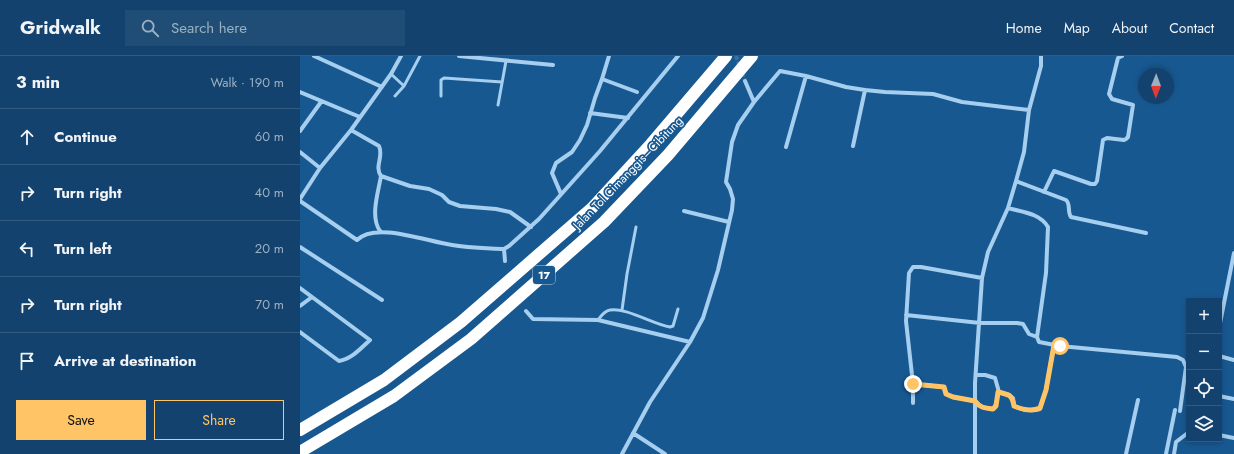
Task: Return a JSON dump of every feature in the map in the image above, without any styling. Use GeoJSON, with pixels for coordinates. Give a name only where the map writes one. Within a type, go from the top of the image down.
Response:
{"type":"FeatureCollection","features":[{"type":"Feature","properties":{"kind":"highway","name":"Jalan Tol Cimanggis–Cibitung"},"geometry":{"type":"LineString","coordinates":[[300,430],[384,380],[461,322],[592,208],[651,144],[726,56]]}},
{"type":"Feature","properties":{"kind":"highway","name":"Jalan Tol Cimanggis–Cibitung"},"geometry":{"type":"LineString","coordinates":[[300,452],[394,396],[472,339],[604,222],[668,156],[752,56]]}},
{"type":"Feature","properties":{"kind":"street"},"geometry":{"type":"LineString","coordinates":[[314,56],[382,87]]}},
{"type":"Feature","properties":{"kind":"street"},"geometry":{"type":"LineString","coordinates":[[401,56],[382,87],[351,130],[320,168],[300,200],[357,240],[367,233],[391,232],[452,246],[504,248],[509,246],[531,227],[561,194],[628,118],[678,56]]}},
{"type":"Feature","properties":{"kind":"street"},"geometry":{"type":"LineString","coordinates":[[459,56],[553,65]]}},
{"type":"Feature","properties":{"kind":"street"},"geometry":{"type":"LineString","coordinates":[[561,194],[552,173],[556,163],[572,152],[580,140],[587,125],[609,56]]}},
{"type":"Feature","properties":{"kind":"street"},"geometry":{"type":"LineString","coordinates":[[975,454],[976,375],[982,278],[988,252],[1008,208],[1024,152],[1029,110],[1041,66],[1041,56]]}},
{"type":"Feature","properties":{"kind":"street"},"geometry":{"type":"LineString","coordinates":[[1044,192],[1054,171],[1090,184],[1095,184],[1103,140],[1107,138],[1124,140],[1128,137],[1133,105],[1112,99],[1109,94],[1120,57],[1112,56]]}},
{"type":"Feature","properties":{"kind":"street"},"geometry":{"type":"LineString","coordinates":[[622,454],[650,402],[690,342],[703,318],[720,263],[733,199],[726,182],[732,142],[738,125],[754,102],[780,71],[806,76],[846,87],[865,90],[933,94],[962,102],[1029,110]]}},
{"type":"Feature","properties":{"kind":"street"},"geometry":{"type":"LineString","coordinates":[[786,147],[806,76]]}},
{"type":"Feature","properties":{"kind":"street"},"geometry":{"type":"LineString","coordinates":[[602,79],[637,92]]}},
{"type":"Feature","properties":{"kind":"street"},"geometry":{"type":"LineString","coordinates":[[746,81],[754,102]]}},
{"type":"Feature","properties":{"kind":"street"},"geometry":{"type":"LineString","coordinates":[[853,146],[865,90]]}},
{"type":"Feature","properties":{"kind":"street"},"geometry":{"type":"LineString","coordinates":[[300,92],[360,118]]}},
{"type":"Feature","properties":{"kind":"street"},"geometry":{"type":"LineString","coordinates":[[300,131],[321,102]]}},
{"type":"Feature","properties":{"kind":"street"},"geometry":{"type":"LineString","coordinates":[[590,113],[628,118]]}},
{"type":"Feature","properties":{"kind":"street"},"geometry":{"type":"LineString","coordinates":[[351,130],[379,146],[381,155],[378,169],[381,176],[375,217],[376,225],[380,232]]}},
{"type":"Feature","properties":{"kind":"street"},"geometry":{"type":"LineString","coordinates":[[300,152],[320,168]]}},
{"type":"Feature","properties":{"kind":"street"},"geometry":{"type":"LineString","coordinates":[[381,176],[410,186],[429,189],[442,195],[449,202],[460,206],[496,209],[510,212],[531,227]]}},
{"type":"Feature","properties":{"kind":"street"},"geometry":{"type":"LineString","coordinates":[[1016,180],[1068,201],[1071,217],[1146,233]]}},
{"type":"Feature","properties":{"kind":"street"},"geometry":{"type":"LineString","coordinates":[[1008,208],[1040,217],[1044,220],[1048,227],[1046,273],[1037,337],[1039,342],[1042,344],[1108,352],[1159,354],[1177,357],[1183,360],[1186,367],[1180,411]]}},
{"type":"Feature","properties":{"kind":"street"},"geometry":{"type":"LineString","coordinates":[[684,210],[729,222]]}},
{"type":"Feature","properties":{"kind":"street"},"geometry":{"type":"LineString","coordinates":[[300,248],[382,300]]}},
{"type":"Feature","properties":{"kind":"street"},"geometry":{"type":"LineString","coordinates":[[504,248],[505,261]]}},
{"type":"Feature","properties":{"kind":"street"},"geometry":{"type":"LineString","coordinates":[[1222,313],[1234,253]]}},
{"type":"Feature","properties":{"kind":"street"},"geometry":{"type":"LineString","coordinates":[[913,403],[913,384],[906,315],[908,272],[913,267],[922,266],[982,278]]}},
{"type":"Feature","properties":{"kind":"street"},"geometry":{"type":"LineString","coordinates":[[300,288],[370,340],[352,356],[339,361],[300,332]]}},
{"type":"Feature","properties":{"kind":"street"},"geometry":{"type":"LineString","coordinates":[[300,306],[312,297]]}},
{"type":"Feature","properties":{"kind":"street"},"geometry":{"type":"LineString","coordinates":[[526,311],[533,319],[598,320],[690,342]]}},
{"type":"Feature","properties":{"kind":"street"},"geometry":{"type":"LineString","coordinates":[[906,315],[980,323],[1023,324],[1029,334],[1037,337]]}},
{"type":"Feature","properties":{"kind":"street"},"geometry":{"type":"LineString","coordinates":[[998,392],[1009,395],[1013,398],[1014,406],[1023,410],[1034,411],[1040,408],[1046,390],[1054,345]]}},
{"type":"Feature","properties":{"kind":"street"},"geometry":{"type":"LineString","coordinates":[[1222,357],[1234,360]]}},
{"type":"Feature","properties":{"kind":"street"},"geometry":{"type":"LineString","coordinates":[[913,384],[944,387],[946,394],[953,397],[975,401],[978,406],[993,409],[996,406],[998,392],[995,378],[976,375]]}},
{"type":"Feature","properties":{"kind":"street"},"geometry":{"type":"LineString","coordinates":[[1222,397],[1234,399]]}},
{"type":"Feature","properties":{"kind":"street"},"geometry":{"type":"LineString","coordinates":[[1126,454],[1138,400]]}},
{"type":"Feature","properties":{"kind":"street"},"geometry":{"type":"LineString","coordinates":[[1166,454],[1175,410]]}},
{"type":"Feature","properties":{"kind":"street"},"geometry":{"type":"LineString","coordinates":[[633,433],[665,454]]}},
{"type":"Feature","properties":{"kind":"street"},"geometry":{"type":"LineString","coordinates":[[1174,454],[1176,442],[1186,434]]}},
{"type":"Feature","properties":{"kind":"street"},"geometry":{"type":"LineString","coordinates":[[1222,436],[1234,438]]}},
{"type":"Feature","properties":{"kind":"lane"},"geometry":{"type":"LineString","coordinates":[[395,96],[404,86],[420,56]]}},
{"type":"Feature","properties":{"kind":"lane"},"geometry":{"type":"LineString","coordinates":[[498,105],[506,61]]}},
{"type":"Feature","properties":{"kind":"lane"},"geometry":{"type":"LineString","coordinates":[[391,74],[404,86]]}},
{"type":"Feature","properties":{"kind":"lane"},"geometry":{"type":"LineString","coordinates":[[441,96],[442,80],[444,78],[502,82]]}},
{"type":"Feature","properties":{"kind":"lane"},"geometry":{"type":"LineString","coordinates":[[622,310],[636,227]]}},
{"type":"Feature","properties":{"kind":"lane"},"geometry":{"type":"LineString","coordinates":[[598,320],[604,313],[610,310],[622,310],[632,315],[670,327],[673,326],[678,309]]}},
{"type":"Feature","properties":{"kind":"tunnel"},"geometry":{"type":"LineString","coordinates":[[736,56],[745,81]]}},
{"type":"Feature","properties":{"kind":"route"},"geometry":{"type":"LineString","coordinates":[[913,384],[944,387],[946,394],[953,397],[975,401],[978,406],[993,409],[996,406],[998,392],[1009,395],[1013,398],[1014,406],[1023,410],[1034,411],[1040,408],[1046,390],[1054,345],[1060,346]]}}]}
